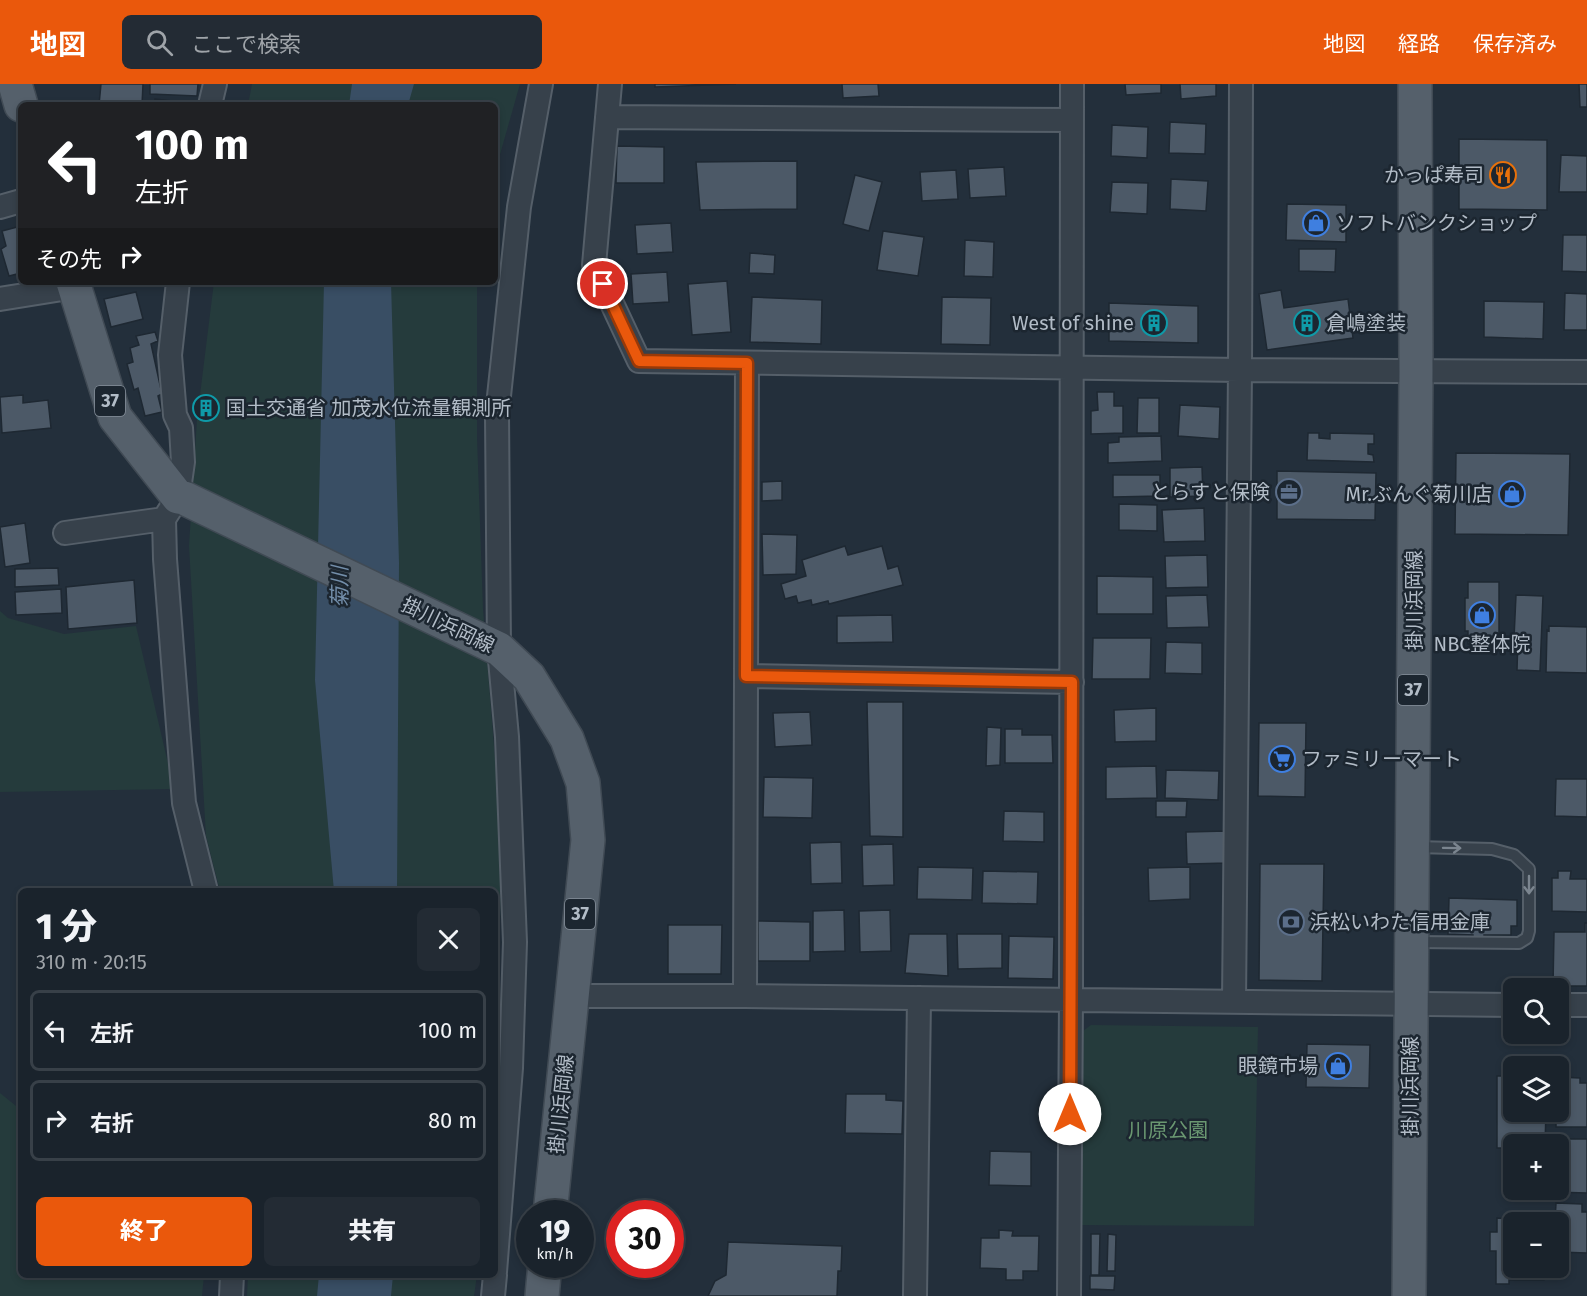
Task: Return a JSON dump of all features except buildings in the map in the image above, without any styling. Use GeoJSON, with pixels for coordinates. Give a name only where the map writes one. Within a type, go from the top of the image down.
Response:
{"type":"FeatureCollection","features":[{"type":"Feature","properties":{"kind":"main road"},"geometry":{"type":"LineString","coordinates":[[15,84],[20,102]]}},
{"type":"Feature","properties":{"kind":"main road","name":"掛川浜岡線"},"geometry":{"type":"LineString","coordinates":[[1409,1296],[1416,371],[1415,84]]}},
{"type":"Feature","properties":{"kind":"main road","name":"掛川浜岡線"},"geometry":{"type":"LineString","coordinates":[[74,285],[115,417],[176,504],[495,647],[529,677],[567,739],[583,783],[588,840],[551,1200]]}},
{"type":"Feature","properties":{"kind":"main road"},"geometry":{"type":"LineString","coordinates":[[542,1296],[544,1278]]}},
{"type":"Feature","properties":{"kind":"street"},"geometry":{"type":"LineString","coordinates":[[211,102],[215,84]]}},
{"type":"Feature","properties":{"kind":"street"},"geometry":{"type":"LineString","coordinates":[[498,1235],[511,1068],[515,942],[507,737],[495,647],[497,415],[519,207],[541,84]]}},
{"type":"Feature","properties":{"kind":"street"},"geometry":{"type":"LineString","coordinates":[[610,84],[594,265],[639,361],[1240,370],[1587,372]]}},
{"type":"Feature","properties":{"kind":"street"},"geometry":{"type":"LineString","coordinates":[[1068,1296],[1071,1000],[1072,84]]}},
{"type":"Feature","properties":{"kind":"street"},"geometry":{"type":"LineString","coordinates":[[1234,1002],[1241,84]]}},
{"type":"Feature","properties":{"kind":"street"},"geometry":{"type":"LineString","coordinates":[[607,117],[1072,120]]}},
{"type":"Feature","properties":{"kind":"street"},"geometry":{"type":"LineString","coordinates":[[0,207],[18,202]]}},
{"type":"Feature","properties":{"kind":"street"},"geometry":{"type":"LineString","coordinates":[[0,299],[69,285]]}},
{"type":"Feature","properties":{"kind":"street"},"geometry":{"type":"LineString","coordinates":[[178,285],[170,355],[175,415],[182,428],[183,462],[165,559],[184,803],[205,888]]}},
{"type":"Feature","properties":{"kind":"street"},"geometry":{"type":"LineString","coordinates":[[745,996],[747,363]]}},
{"type":"Feature","properties":{"kind":"street"},"geometry":{"type":"LineString","coordinates":[[65,533],[176,504]]}},
{"type":"Feature","properties":{"kind":"street"},"geometry":{"type":"LineString","coordinates":[[746,676],[1072,682]]}},
{"type":"Feature","properties":{"kind":"street"},"geometry":{"type":"LineString","coordinates":[[571,996],[1503,1005]]}},
{"type":"Feature","properties":{"kind":"street"},"geometry":{"type":"LineString","coordinates":[[915,1296],[919,998]]}},
{"type":"Feature","properties":{"kind":"street"},"geometry":{"type":"LineString","coordinates":[[1569,1005],[1587,1005]]}},
{"type":"Feature","properties":{"kind":"street"},"geometry":{"type":"LineString","coordinates":[[231,1296],[232,1278]]}},
{"type":"Feature","properties":{"kind":"street"},"geometry":{"type":"LineString","coordinates":[[493,1296],[495,1278]]}},
{"type":"Feature","properties":{"kind":"lane"},"geometry":{"type":"LineString","coordinates":[[1411,942],[1519,943],[1527,938],[1529,931],[1529,869],[1514,855],[1492,849],[1412,847]]}},
{"type":"Feature","properties":{"kind":"green space"},"geometry":{"type":"Polygon","coordinates":[[[252,84],[520,84],[498,161],[498,102],[249,102],[252,84]]]}},
{"type":"Feature","properties":{"kind":"green space"},"geometry":{"type":"Polygon","coordinates":[[[214,285],[477,285],[477,437],[483,609],[502,846],[498,997],[498,888],[219,888],[206,836],[189,546],[197,419],[214,285]]]}},
{"type":"Feature","properties":{"kind":"green space"},"geometry":{"type":"Polygon","coordinates":[[[0,611],[8,618],[64,634],[136,626],[174,789],[0,792],[0,611]]]}},
{"type":"Feature","properties":{"kind":"green space","name":"川原公園"},"geometry":{"type":"Polygon","coordinates":[[[1091,1025],[1258,1027],[1254,1226],[1081,1225],[1079,1034],[1091,1025]]]}},
{"type":"Feature","properties":{"kind":"green space"},"geometry":{"type":"Polygon","coordinates":[[[0,1093],[18,1108],[18,1278],[204,1278],[202,1296],[0,1296],[0,1093]]]}},
{"type":"Feature","properties":{"kind":"green space"},"geometry":{"type":"Polygon","coordinates":[[[248,1278],[477,1278],[474,1296],[247,1296],[248,1278]]]}},
{"type":"Feature","properties":{"kind":"water"},"geometry":{"type":"Polygon","coordinates":[[[352,84],[414,84],[409,102],[349,102],[352,84]]]}},
{"type":"Feature","properties":{"kind":"water","name":"菊川"},"geometry":{"type":"Polygon","coordinates":[[[324,285],[391,285],[399,563],[397,888],[334,888],[315,680],[324,285]]]}},
{"type":"Feature","properties":{"kind":"water"},"geometry":{"type":"Polygon","coordinates":[[[319,1278],[393,1278],[391,1296],[317,1296],[319,1278]]]}},
{"type":"Feature","properties":{"kind":"place","name":"かっぱ寿司"},"geometry":{"type":"Point","coordinates":[1503,175]}},
{"type":"Feature","properties":{"kind":"place","name":"ソフトバンクショップ"},"geometry":{"type":"Point","coordinates":[1316,223]}},
{"type":"Feature","properties":{"kind":"place","name":"West of shine"},"geometry":{"type":"Point","coordinates":[1154,323]}},
{"type":"Feature","properties":{"kind":"place","name":"倉嶋塗装"},"geometry":{"type":"Point","coordinates":[1307,323]}},
{"type":"Feature","properties":{"kind":"place","name":"国土交通省 加茂水位流量観測所"},"geometry":{"type":"Point","coordinates":[206,408]}},
{"type":"Feature","properties":{"kind":"place","name":"とらすと保険"},"geometry":{"type":"Point","coordinates":[1289,492]}},
{"type":"Feature","properties":{"kind":"place","name":"Mr.ぶんぐ菊川店"},"geometry":{"type":"Point","coordinates":[1512,494]}},
{"type":"Feature","properties":{"kind":"place","name":"NBC整体院"},"geometry":{"type":"Point","coordinates":[1482,615]}},
{"type":"Feature","properties":{"kind":"place","name":"ファミリーマート"},"geometry":{"type":"Point","coordinates":[1282,759]}},
{"type":"Feature","properties":{"kind":"place","name":"浜松いわた信用金庫"},"geometry":{"type":"Point","coordinates":[1291,922]}},
{"type":"Feature","properties":{"kind":"place","name":"眼鏡市場"},"geometry":{"type":"Point","coordinates":[1338,1066]}},
{"type":"Feature","properties":{"kind":"route"},"geometry":{"type":"LineString","coordinates":[[603,284],[639,361],[747,363],[746,676],[1072,682],[1070,1114]]}}]}
